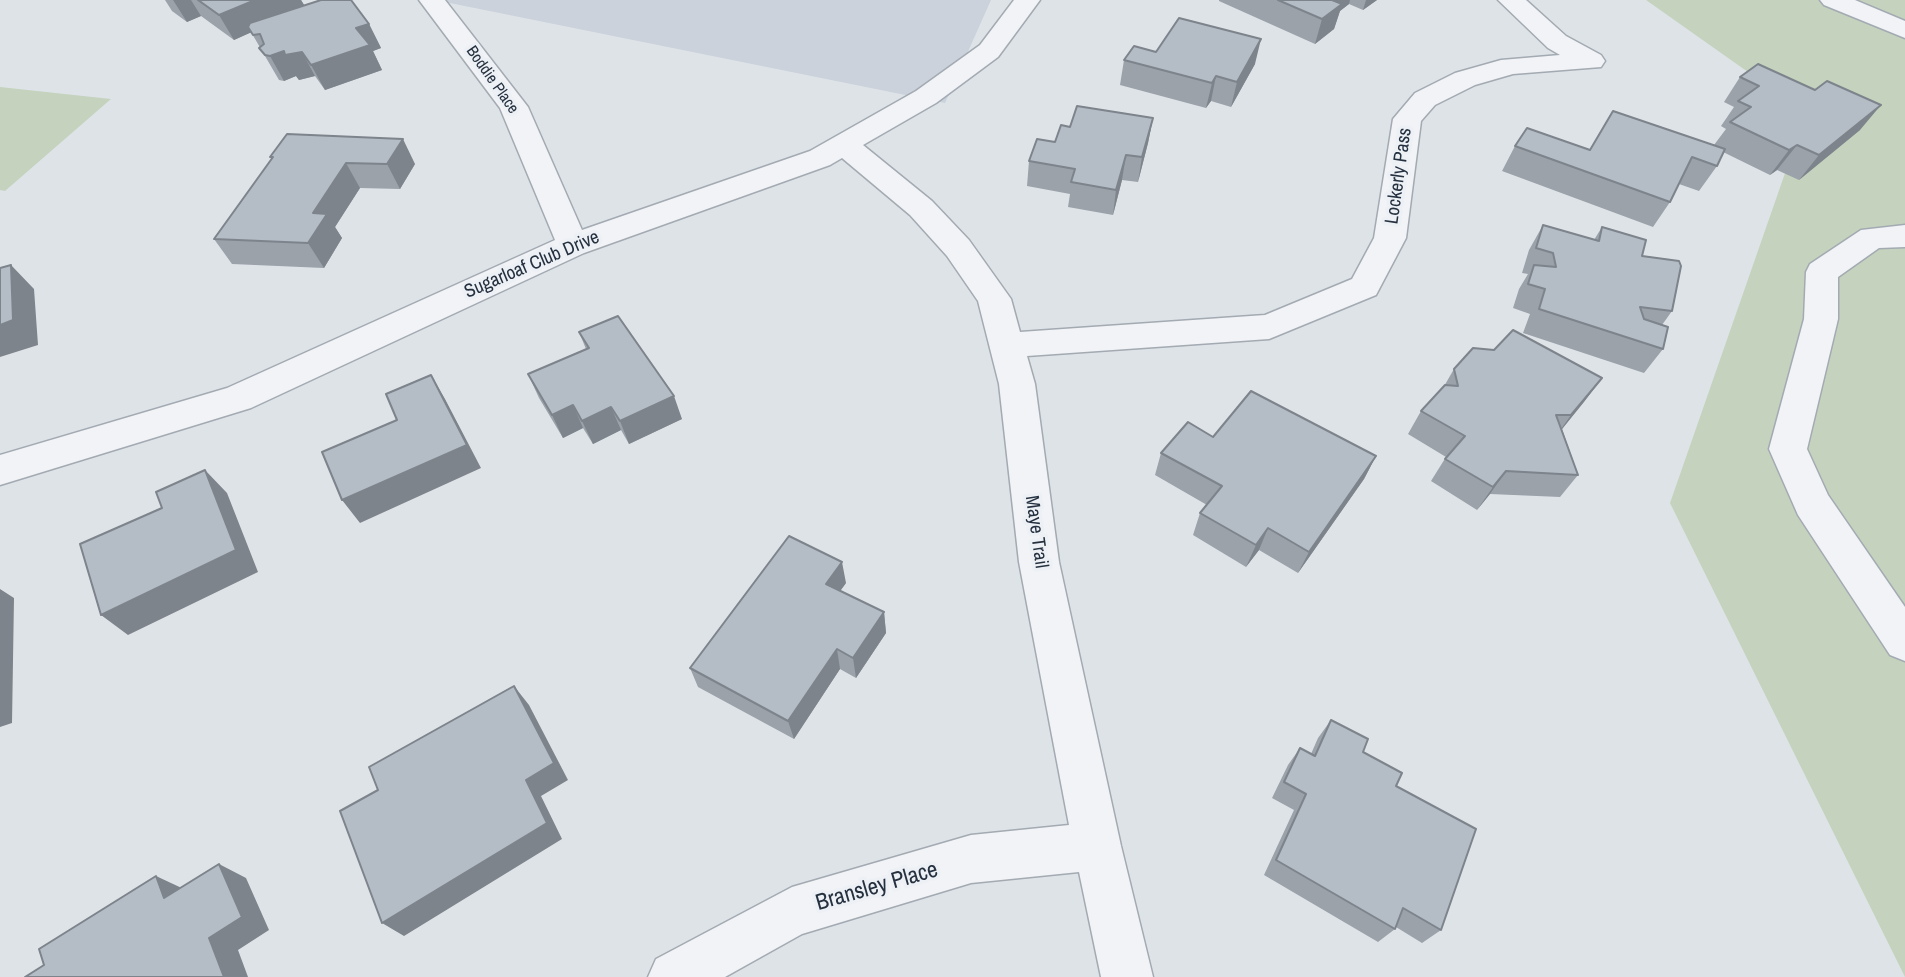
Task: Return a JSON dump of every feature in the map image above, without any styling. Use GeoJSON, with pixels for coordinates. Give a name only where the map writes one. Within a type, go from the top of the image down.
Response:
{"type":"FeatureCollection","features":[{"type":"Feature","properties":{"kind":"street","name":"Boddie Place"},"geometry":{"type":"LineString","coordinates":[[432,0],[514,107],[573,245]]}},
{"type":"Feature","properties":{"kind":"street","name":"Sugarloaf Club Drive"},"geometry":{"type":"LineString","coordinates":[[0,470],[238,398],[573,245],[820,158],[926,97],[989,51],[1027,0]]}},
{"type":"Feature","properties":{"kind":"street","name":"Lockerly Pass"},"geometry":{"type":"LineString","coordinates":[[1007,345],[1269,327],[1364,287],[1390,238],[1407,120],[1425,99],[1465,79],[1511,66],[1591,61],[1557,42],[1511,0]]}},
{"type":"Feature","properties":{"kind":"street"},"geometry":{"type":"LineString","coordinates":[[1833,0],[1905,30]]}},
{"type":"Feature","properties":{"kind":"street","name":"Maye Trail"},"geometry":{"type":"LineString","coordinates":[[843,145],[921,208],[958,248],[994,299],[1017,384],[1039,562],[1097,846],[1127,977]]}},
{"type":"Feature","properties":{"kind":"street"},"geometry":{"type":"LineString","coordinates":[[1905,236],[1872,238],[1822,272],[1821,319],[1788,449],[1812,505],[1905,642]]}},
{"type":"Feature","properties":{"kind":"street","name":"Bransley Place"},"geometry":{"type":"LineString","coordinates":[[674,977],[792,912],[971,859],[1097,846]]}},
{"type":"Feature","properties":{"kind":"shaded area"},"geometry":{"type":"Polygon","coordinates":[[[435,0],[991,0],[945,103],[435,0]]]}},
{"type":"Feature","properties":{"kind":"green space"},"geometry":{"type":"Polygon","coordinates":[[[1646,0],[1905,0],[1905,977],[1670,503],[1806,113],[1646,0]]]}},
{"type":"Feature","properties":{"kind":"green space"},"geometry":{"type":"Polygon","coordinates":[[[0,87],[111,99],[5,191],[0,190],[0,87]]]}},
{"type":"Feature","properties":{"kind":"building"},"geometry":{"type":"Polygon","coordinates":[[[198,0],[255,0],[219,15],[198,0]]]}},
{"type":"Feature","properties":{"kind":"building"},"geometry":{"type":"Polygon","coordinates":[[[321,0],[351,0],[369,24],[356,28],[370,45],[311,65],[302,52],[285,55],[284,51],[265,55],[259,48],[264,44],[260,34],[253,35],[248,27],[250,23],[321,0]]]}},
{"type":"Feature","properties":{"kind":"building"},"geometry":{"type":"Polygon","coordinates":[[[1278,0],[1332,0],[1342,4],[1322,19],[1278,0]]]}},
{"type":"Feature","properties":{"kind":"building"},"geometry":{"type":"Polygon","coordinates":[[[1179,18],[1261,39],[1237,82],[1216,76],[1212,83],[1124,60],[1134,46],[1156,52],[1179,18]]]}},
{"type":"Feature","properties":{"kind":"building"},"geometry":{"type":"Polygon","coordinates":[[[1758,64],[1815,90],[1827,81],[1881,105],[1819,155],[1797,145],[1789,150],[1730,122],[1751,107],[1738,101],[1759,86],[1740,77],[1758,64]]]}},
{"type":"Feature","properties":{"kind":"building"},"geometry":{"type":"Polygon","coordinates":[[[1077,106],[1153,118],[1142,157],[1126,155],[1116,190],[1071,182],[1075,169],[1029,161],[1037,139],[1055,142],[1061,125],[1070,127],[1077,106]]]}},
{"type":"Feature","properties":{"kind":"building"},"geometry":{"type":"Polygon","coordinates":[[[1613,111],[1725,149],[1717,166],[1692,157],[1670,202],[1515,146],[1527,128],[1590,150],[1613,111]]]}},
{"type":"Feature","properties":{"kind":"building"},"geometry":{"type":"Polygon","coordinates":[[[287,134],[403,139],[387,164],[346,163],[313,213],[327,214],[308,243],[214,239],[273,157],[270,157],[287,134]]]}},
{"type":"Feature","properties":{"kind":"building"},"geometry":{"type":"Polygon","coordinates":[[[1543,225],[1599,241],[1602,227],[1646,240],[1642,256],[1679,261],[1681,266],[1672,311],[1640,307],[1644,319],[1668,327],[1663,349],[1539,309],[1545,289],[1528,284],[1534,265],[1556,267],[1553,253],[1536,248],[1543,225]]]}},
{"type":"Feature","properties":{"kind":"building"},"geometry":{"type":"Polygon","coordinates":[[[11,265],[13,320],[0,325],[0,268],[11,265]]]}},
{"type":"Feature","properties":{"kind":"building"},"geometry":{"type":"Polygon","coordinates":[[[618,316],[674,396],[620,421],[611,407],[582,421],[573,405],[552,415],[528,374],[589,348],[579,332],[618,316]]]}},
{"type":"Feature","properties":{"kind":"building"},"geometry":{"type":"Polygon","coordinates":[[[1513,330],[1602,378],[1571,415],[1556,415],[1578,475],[1506,471],[1493,487],[1445,459],[1465,436],[1421,411],[1445,385],[1458,386],[1454,369],[1473,348],[1494,350],[1513,330]]]}},
{"type":"Feature","properties":{"kind":"building"},"geometry":{"type":"Polygon","coordinates":[[[431,375],[467,445],[342,500],[322,452],[397,420],[386,394],[431,375]]]}},
{"type":"Feature","properties":{"kind":"building"},"geometry":{"type":"Polygon","coordinates":[[[1251,391],[1376,456],[1309,552],[1268,528],[1256,545],[1200,513],[1222,486],[1161,453],[1188,422],[1213,437],[1251,391]]]}},
{"type":"Feature","properties":{"kind":"building"},"geometry":{"type":"Polygon","coordinates":[[[205,470],[236,550],[101,615],[80,544],[162,508],[156,492],[205,470]]]}},
{"type":"Feature","properties":{"kind":"building"},"geometry":{"type":"Polygon","coordinates":[[[789,536],[842,562],[826,584],[884,612],[853,658],[837,649],[788,721],[690,668],[789,536]]]}},
{"type":"Feature","properties":{"kind":"building"},"geometry":{"type":"Polygon","coordinates":[[[514,686],[554,763],[526,780],[547,823],[382,923],[340,811],[378,790],[369,767],[514,686]]]}},
{"type":"Feature","properties":{"kind":"building"},"geometry":{"type":"Polygon","coordinates":[[[1331,720],[1368,739],[1363,752],[1402,773],[1396,786],[1476,829],[1441,930],[1403,908],[1395,929],[1276,860],[1306,794],[1284,782],[1300,748],[1315,756],[1331,720]]]}},
{"type":"Feature","properties":{"kind":"building"},"geometry":{"type":"Polygon","coordinates":[[[219,864],[242,917],[209,938],[224,977],[25,977],[44,965],[39,949],[156,876],[164,898],[219,864]]]}}]}
